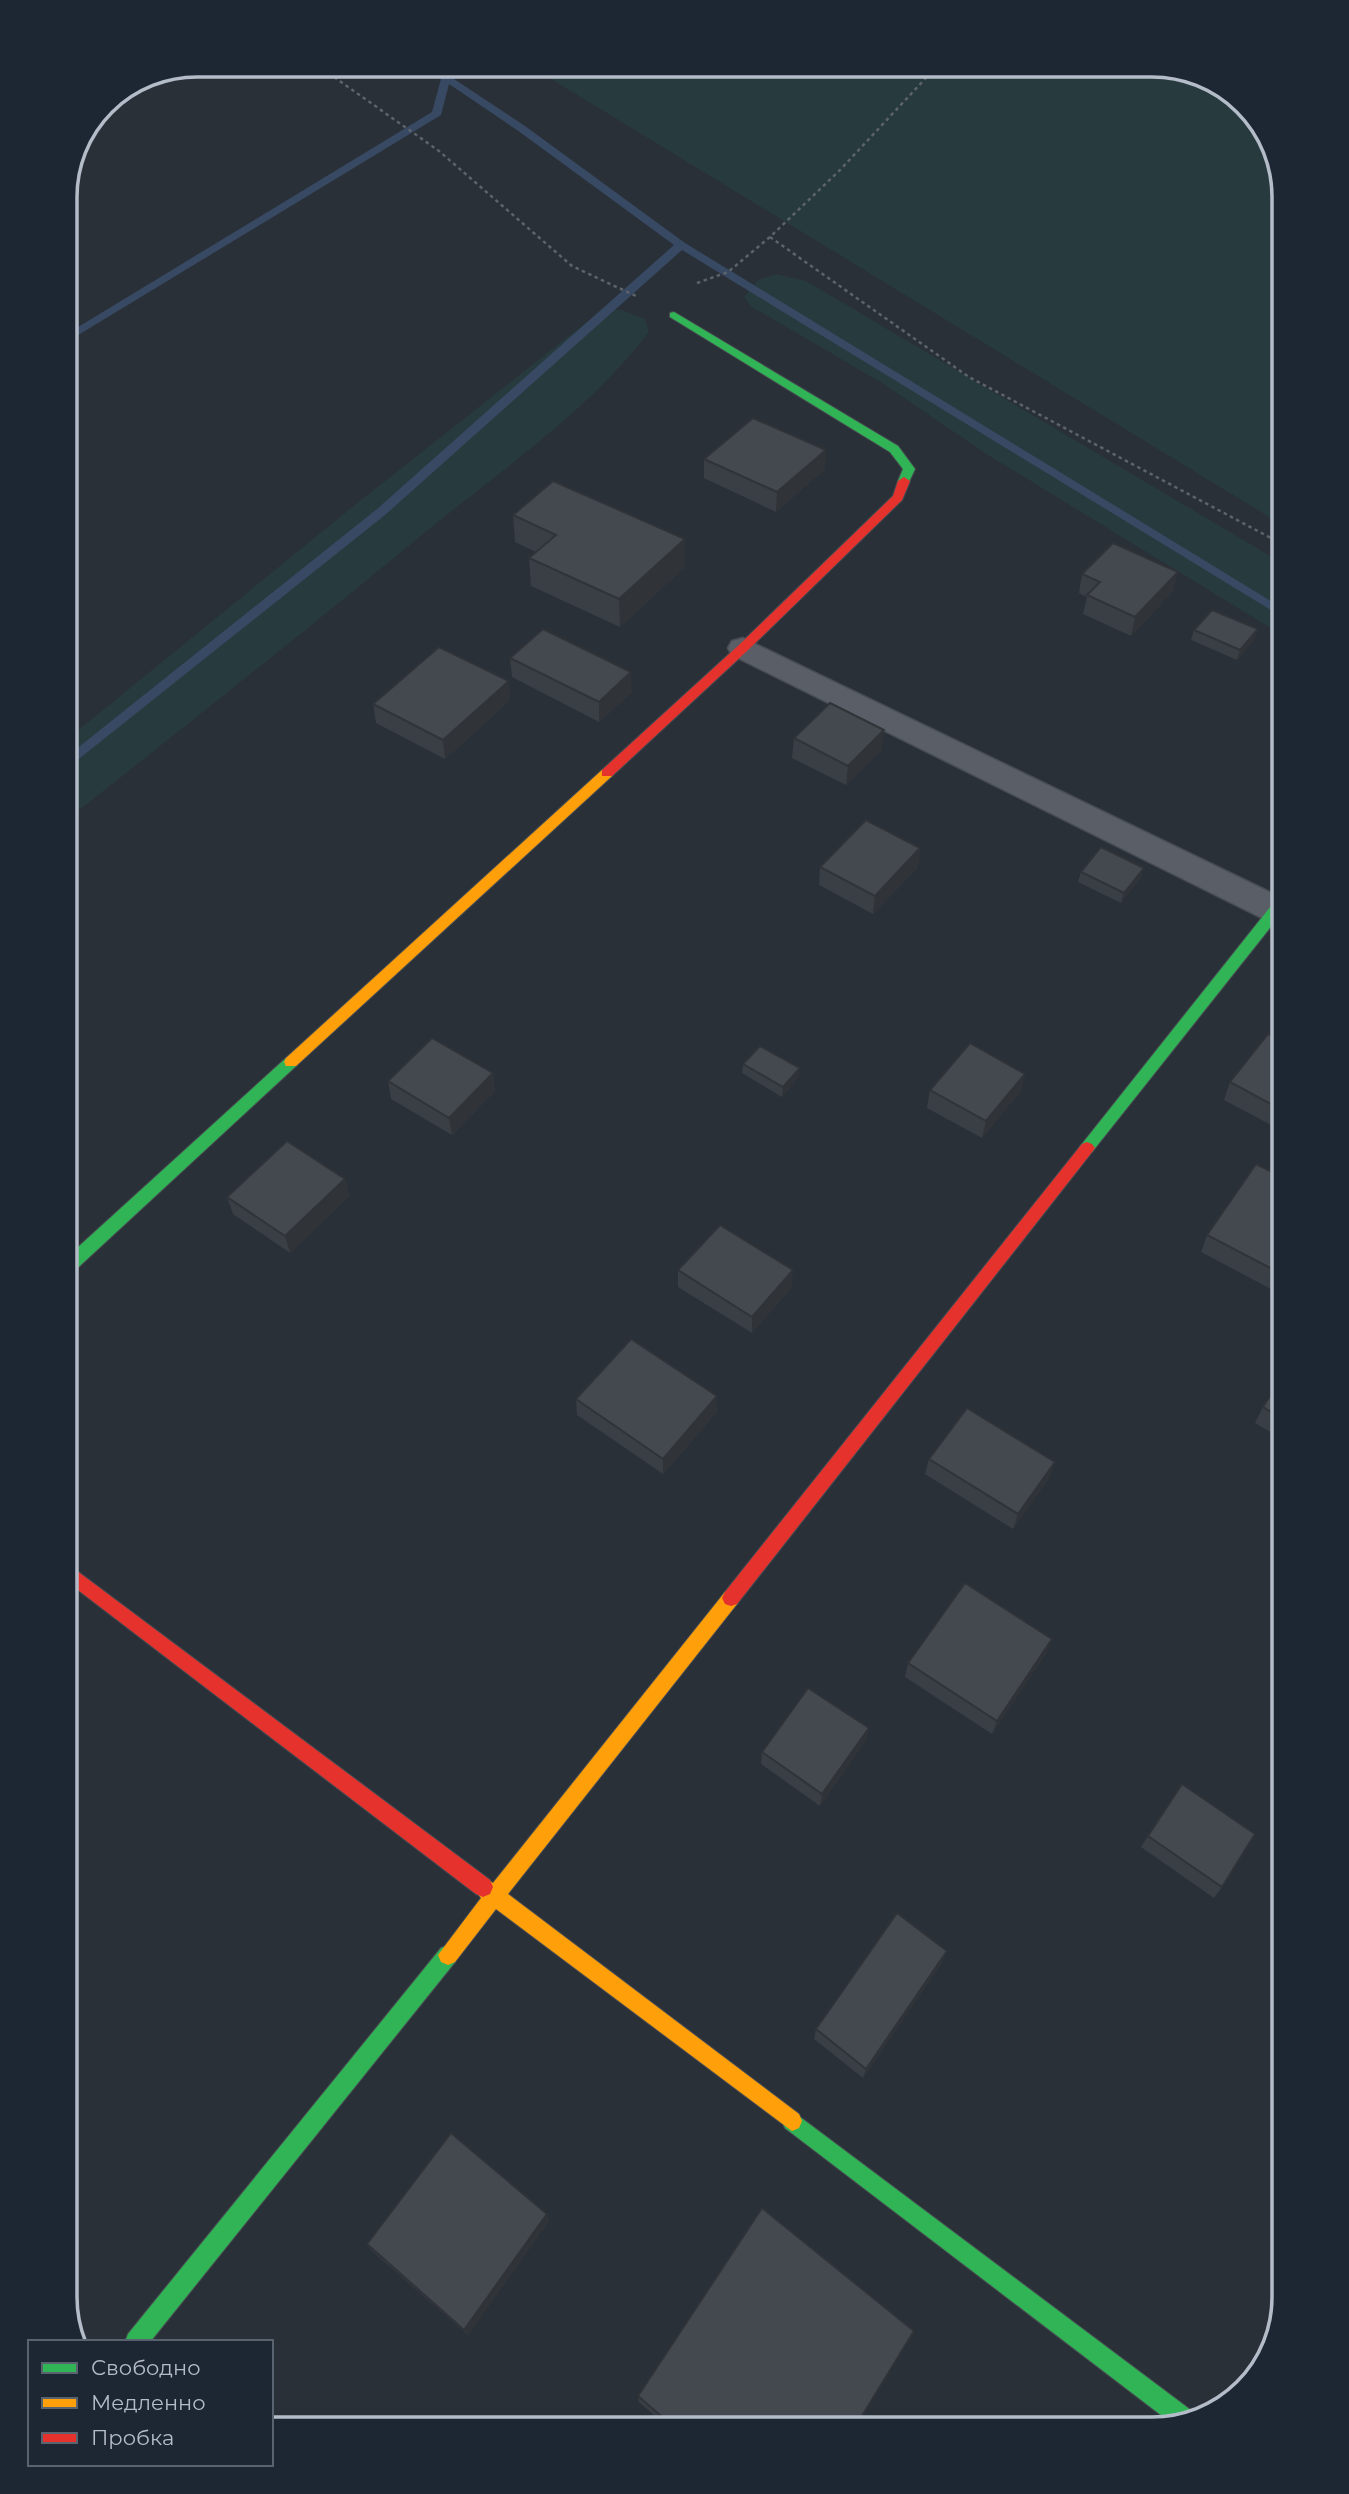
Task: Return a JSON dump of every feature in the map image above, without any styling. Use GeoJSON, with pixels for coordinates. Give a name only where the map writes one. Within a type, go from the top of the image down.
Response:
{"type":"FeatureCollection","features":[{"type":"Feature","properties":{"kind":"street"},"geometry":{"type":"LineString","coordinates":[[77,1258],[743,648],[898,497],[909,469],[894,449],[674,315]]}},
{"type":"Feature","properties":{"kind":"street"},"geometry":{"type":"LineString","coordinates":[[743,648],[1272,908]]}},
{"type":"Feature","properties":{"kind":"street"},"geometry":{"type":"LineString","coordinates":[[137,2340],[496,1895],[1272,922]]}},
{"type":"Feature","properties":{"kind":"street"},"geometry":{"type":"LineString","coordinates":[[77,1579],[1178,2414]]}},
{"type":"Feature","properties":{"kind":"path"},"geometry":{"type":"LineString","coordinates":[[334,77],[439,151],[572,266],[628,292]]}},
{"type":"Feature","properties":{"kind":"path"},"geometry":{"type":"LineString","coordinates":[[727,272],[770,237],[840,170],[927,77]]}},
{"type":"Feature","properties":{"kind":"path"},"geometry":{"type":"LineString","coordinates":[[770,237],[969,377],[1272,539]]}},
{"type":"Feature","properties":{"kind":"green space"},"geometry":{"type":"Polygon","coordinates":[[[548,77],[1160,77],[1191,83],[1219,97],[1247,124],[1256,137],[1270,173],[1272,519],[548,77]]]}},
{"type":"Feature","properties":{"kind":"green space"},"geometry":{"type":"Polygon","coordinates":[[[776,274],[806,281],[1272,557],[1272,629],[988,455],[882,383],[752,307],[744,297],[758,280],[776,274]]]}},
{"type":"Feature","properties":{"kind":"green space"},"geometry":{"type":"Polygon","coordinates":[[[608,310],[622,310],[645,319],[649,332],[601,386],[547,435],[77,812],[77,731],[361,500],[588,321],[608,310]]]}},
{"type":"Feature","properties":{"kind":"building"},"geometry":{"type":"Polygon","coordinates":[[[753,418],[826,450],[777,492],[704,459],[753,418]]]}},
{"type":"Feature","properties":{"kind":"building"},"geometry":{"type":"Polygon","coordinates":[[[553,481],[685,539],[619,599],[529,558],[556,535],[513,515],[553,481]]]}},
{"type":"Feature","properties":{"kind":"building"},"geometry":{"type":"Polygon","coordinates":[[[1113,543],[1178,572],[1135,617],[1087,595],[1100,582],[1082,574],[1113,543]]]}},
{"type":"Feature","properties":{"kind":"building"},"geometry":{"type":"Polygon","coordinates":[[[1212,610],[1258,629],[1240,650],[1194,630],[1212,610]]]}},
{"type":"Feature","properties":{"kind":"building"},"geometry":{"type":"Polygon","coordinates":[[[543,629],[631,672],[599,702],[510,658],[543,629]]]}},
{"type":"Feature","properties":{"kind":"building"},"geometry":{"type":"Polygon","coordinates":[[[439,647],[509,681],[443,740],[373,704],[439,647]]]}},
{"type":"Feature","properties":{"kind":"building"},"geometry":{"type":"Polygon","coordinates":[[[830,703],[884,730],[848,766],[794,738],[830,703]]]}},
{"type":"Feature","properties":{"kind":"building"},"geometry":{"type":"Polygon","coordinates":[[[866,820],[920,848],[875,896],[820,867],[866,820]]]}},
{"type":"Feature","properties":{"kind":"building"},"geometry":{"type":"Polygon","coordinates":[[[1101,847],[1144,868],[1124,893],[1081,872],[1101,847]]]}},
{"type":"Feature","properties":{"kind":"building"},"geometry":{"type":"Polygon","coordinates":[[[1268,1034],[1272,1036],[1272,1105],[1230,1082],[1268,1034]]]}},
{"type":"Feature","properties":{"kind":"building"},"geometry":{"type":"Polygon","coordinates":[[[432,1038],[493,1073],[449,1118],[388,1081],[432,1038]]]}},
{"type":"Feature","properties":{"kind":"building"},"geometry":{"type":"Polygon","coordinates":[[[970,1043],[1025,1074],[986,1121],[930,1090],[970,1043]]]}},
{"type":"Feature","properties":{"kind":"building"},"geometry":{"type":"Polygon","coordinates":[[[760,1046],[800,1068],[783,1087],[743,1064],[760,1046]]]}},
{"type":"Feature","properties":{"kind":"building"},"geometry":{"type":"Polygon","coordinates":[[[287,1141],[345,1179],[285,1236],[227,1197],[287,1141]]]}},
{"type":"Feature","properties":{"kind":"building"},"geometry":{"type":"Polygon","coordinates":[[[1256,1164],[1272,1172],[1272,1269],[1207,1235],[1256,1164]]]}},
{"type":"Feature","properties":{"kind":"building"},"geometry":{"type":"Polygon","coordinates":[[[720,1225],[793,1270],[752,1317],[678,1270],[720,1225]]]}},
{"type":"Feature","properties":{"kind":"building"},"geometry":{"type":"Polygon","coordinates":[[[631,1339],[717,1396],[663,1459],[576,1399],[631,1339]]]}},
{"type":"Feature","properties":{"kind":"building"},"geometry":{"type":"Polygon","coordinates":[[[1272,1393],[1272,1413],[1263,1407],[1272,1393]]]}},
{"type":"Feature","properties":{"kind":"building"},"geometry":{"type":"Polygon","coordinates":[[[967,1408],[1055,1462],[1018,1514],[929,1459],[967,1408]]]}},
{"type":"Feature","properties":{"kind":"building"},"geometry":{"type":"Polygon","coordinates":[[[965,1583],[1052,1639],[997,1721],[908,1663],[965,1583]]]}},
{"type":"Feature","properties":{"kind":"building"},"geometry":{"type":"Polygon","coordinates":[[[808,1688],[869,1728],[822,1794],[762,1752],[808,1688]]]}},
{"type":"Feature","properties":{"kind":"building"},"geometry":{"type":"Polygon","coordinates":[[[1182,1784],[1255,1834],[1222,1887],[1148,1836],[1182,1784]]]}},
{"type":"Feature","properties":{"kind":"building"},"geometry":{"type":"Polygon","coordinates":[[[897,1913],[947,1951],[866,2069],[816,2029],[897,1913]]]}},
{"type":"Feature","properties":{"kind":"building"},"geometry":{"type":"Polygon","coordinates":[[[451,2133],[547,2214],[464,2330],[367,2244],[451,2133]]]}},
{"type":"Feature","properties":{"kind":"building"},"geometry":{"type":"Polygon","coordinates":[[[762,2208],[914,2331],[861,2417],[662,2417],[638,2396],[762,2208]]]}},
{"type":"Feature","properties":{"kind":"waterway"},"geometry":{"type":"LineString","coordinates":[[77,333],[437,113],[446,78]]}},
{"type":"Feature","properties":{"kind":"waterway"},"geometry":{"type":"LineString","coordinates":[[446,78],[521,128],[681,245]]}},
{"type":"Feature","properties":{"kind":"waterway"},"geometry":{"type":"LineString","coordinates":[[77,755],[381,512],[681,245]]}},
{"type":"Feature","properties":{"kind":"waterway"},"geometry":{"type":"LineString","coordinates":[[681,245],[1272,607]]}},
{"type":"Feature","properties":{"kind":"traffic: fast"},"geometry":{"type":"LineString","coordinates":[[674,315],[894,449],[909,469],[904,481]]}},
{"type":"Feature","properties":{"kind":"traffic: fast"},"geometry":{"type":"LineString","coordinates":[[1087,1148],[1272,915]]}},
{"type":"Feature","properties":{"kind":"traffic: fast"},"geometry":{"type":"LineString","coordinates":[[77,1258],[291,1062]]}},
{"type":"Feature","properties":{"kind":"traffic: fast"},"geometry":{"type":"LineString","coordinates":[[138,2340],[448,1955]]}},
{"type":"Feature","properties":{"kind":"traffic: fast"},"geometry":{"type":"LineString","coordinates":[[792,2121],[1178,2414]]}},
{"type":"Feature","properties":{"kind":"traffic: slow"},"geometry":{"type":"LineString","coordinates":[[291,1062],[607,773]]}},
{"type":"Feature","properties":{"kind":"traffic: slow"},"geometry":{"type":"LineString","coordinates":[[448,1955],[731,1598]]}},
{"type":"Feature","properties":{"kind":"traffic: slow"},"geometry":{"type":"LineString","coordinates":[[483,1887],[792,2121]]}},
{"type":"Feature","properties":{"kind":"traffic: jam"},"geometry":{"type":"LineString","coordinates":[[607,773],[743,648],[898,497],[904,481]]}},
{"type":"Feature","properties":{"kind":"traffic: jam"},"geometry":{"type":"LineString","coordinates":[[731,1598],[1087,1148]]}},
{"type":"Feature","properties":{"kind":"traffic: jam"},"geometry":{"type":"LineString","coordinates":[[77,1579],[483,1887]]}}]}
